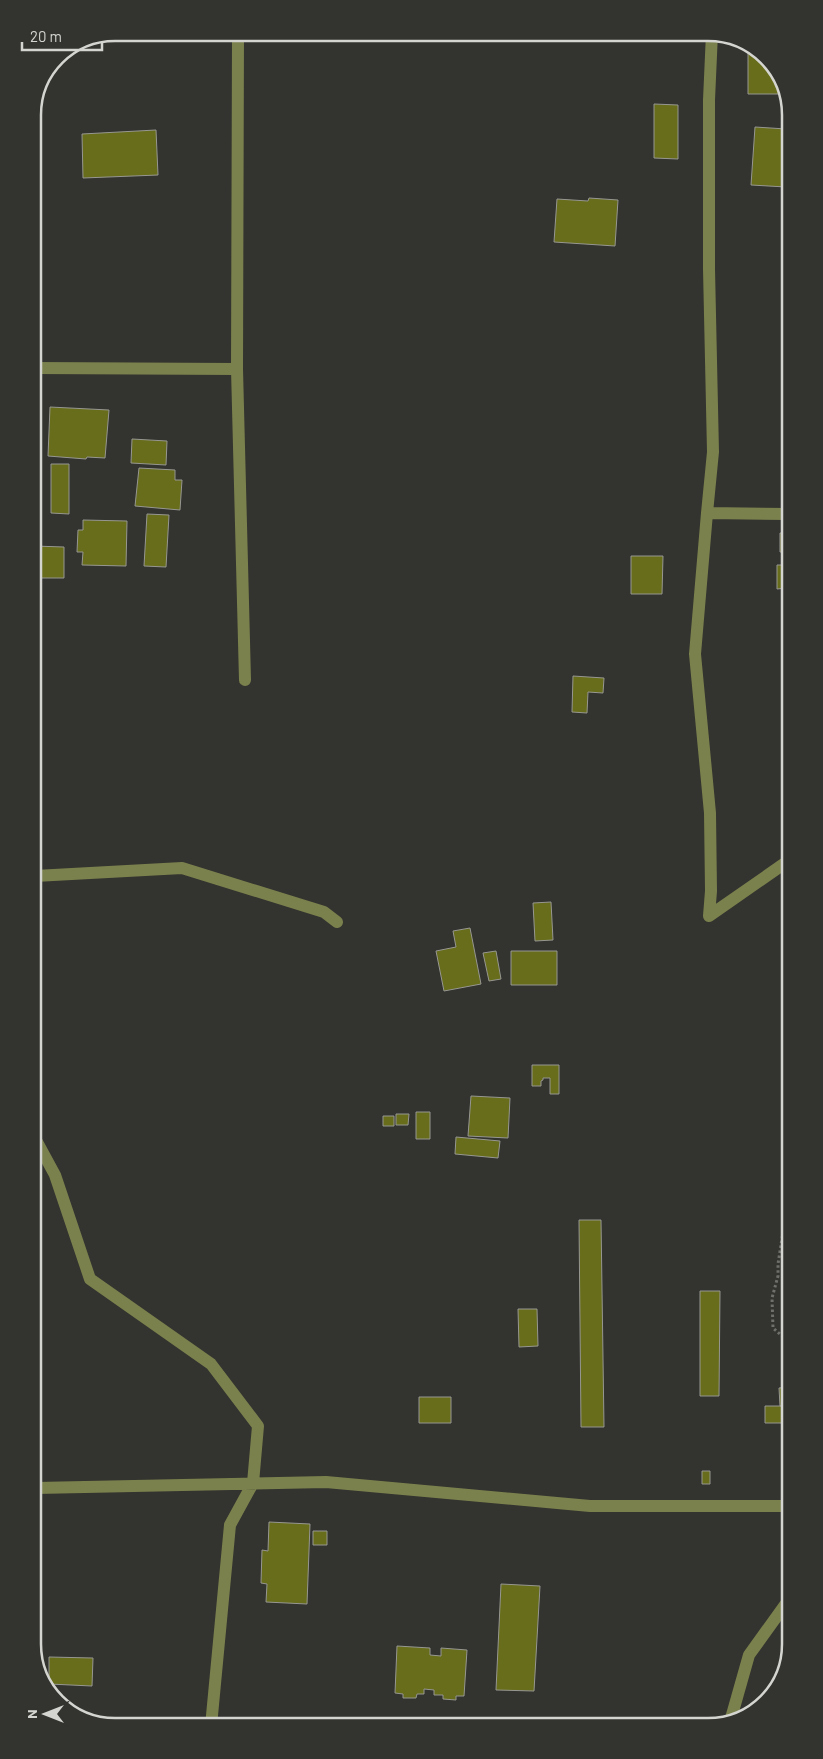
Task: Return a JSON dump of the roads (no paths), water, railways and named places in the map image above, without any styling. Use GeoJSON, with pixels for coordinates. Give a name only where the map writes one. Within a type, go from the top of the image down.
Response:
{"type":"FeatureCollection","features":[{"type":"Feature","properties":{"kind":"street"},"geometry":{"type":"LineString","coordinates":[[238,41],[238,369],[246,680]]}},
{"type":"Feature","properties":{"kind":"street"},"geometry":{"type":"LineString","coordinates":[[712,41],[708,100],[713,452],[695,654],[710,813],[711,891],[709,916],[782,865]]}},
{"type":"Feature","properties":{"kind":"street"},"geometry":{"type":"LineString","coordinates":[[41,368],[238,369]]}},
{"type":"Feature","properties":{"kind":"street"},"geometry":{"type":"LineString","coordinates":[[707,513],[782,514]]}},
{"type":"Feature","properties":{"kind":"street"},"geometry":{"type":"LineString","coordinates":[[41,876],[182,868],[324,912],[337,922]]}},
{"type":"Feature","properties":{"kind":"street"},"geometry":{"type":"LineString","coordinates":[[41,1149],[55,1175],[90,1279],[211,1364],[258,1426],[254,1483],[230,1525],[212,1718]]}},
{"type":"Feature","properties":{"kind":"street"},"geometry":{"type":"LineString","coordinates":[[41,1488],[326,1482],[590,1506],[782,1506]]}},
{"type":"Feature","properties":{"kind":"street"},"geometry":{"type":"LineString","coordinates":[[732,1714],[749,1655],[782,1609]]}}]}
